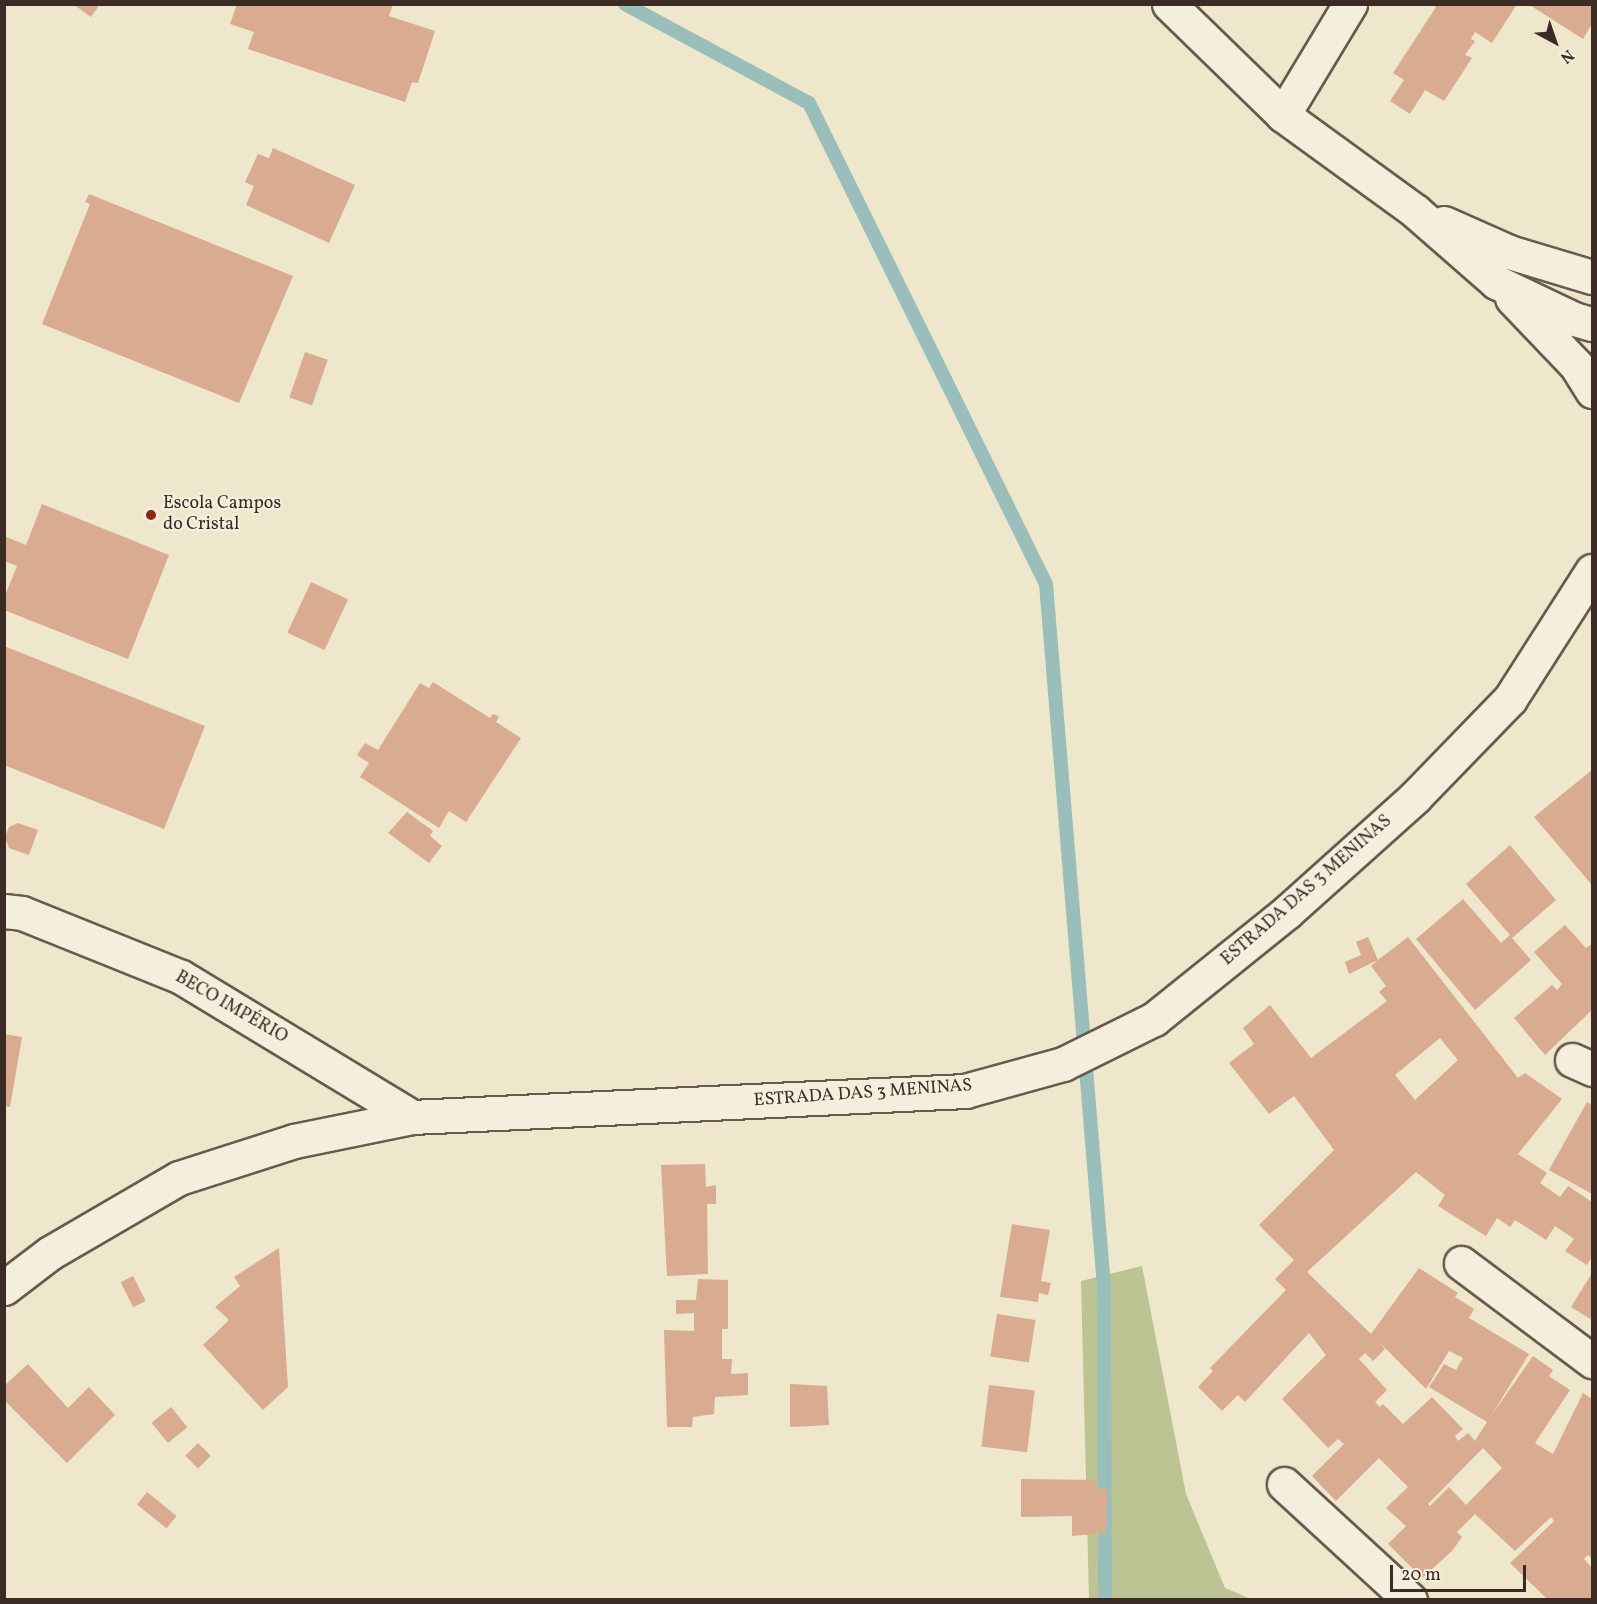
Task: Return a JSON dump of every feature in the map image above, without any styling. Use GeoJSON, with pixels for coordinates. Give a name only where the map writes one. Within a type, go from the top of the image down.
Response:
{"type":"FeatureCollection","features":[{"type":"Feature","properties":{"kind":"main road"},"geometry":{"type":"LineString","coordinates":[[1169,4],[1283,115],[1415,211],[1496,282],[1576,365],[1593,391]]}},
{"type":"Feature","properties":{"kind":"main road"},"geometry":{"type":"LineString","coordinates":[[1283,115],[1350,4]]}},
{"type":"Feature","properties":{"kind":"main road"},"geometry":{"type":"LineString","coordinates":[[1415,211],[1509,252],[1593,277]]}},
{"type":"Feature","properties":{"kind":"main road"},"geometry":{"type":"LineString","coordinates":[[1496,282],[1574,319],[1593,324]]}},
{"type":"Feature","properties":{"kind":"main road","name":"ESTRADA DAS 3 MENINAS"},"geometry":{"type":"LineString","coordinates":[[4,1288],[50,1253],[179,1178],[294,1142],[412,1117],[964,1091],[1063,1064],[1154,1019],[1287,912],[1415,797],[1510,699],[1593,571]]}},
{"type":"Feature","properties":{"kind":"main road","name":"BECO IMPÉRIO"},"geometry":{"type":"LineString","coordinates":[[4,911],[22,913],[181,977],[412,1117]]}},
{"type":"Feature","properties":{"kind":"main road"},"geometry":{"type":"LineString","coordinates":[[1461,1263],[1593,1360]]}},
{"type":"Feature","properties":{"kind":"main road"},"geometry":{"type":"LineString","coordinates":[[1284,1484],[1410,1599]]}},
{"type":"Feature","properties":{"kind":"green space"},"geometry":{"type":"Polygon","coordinates":[[[1142,1266],[1186,1494],[1225,1588],[1251,1599],[1089,1599],[1081,1281],[1142,1266]]]}},
{"type":"Feature","properties":{"kind":"building"},"geometry":{"type":"Polygon","coordinates":[[[73,4],[100,4],[91,17],[73,4]]]}},
{"type":"Feature","properties":{"kind":"building"},"geometry":{"type":"Polygon","coordinates":[[[237,4],[393,4],[389,16],[435,31],[418,83],[412,82],[405,102],[248,49],[254,32],[230,24],[237,4]]]}},
{"type":"Feature","properties":{"kind":"building"},"geometry":{"type":"Polygon","coordinates":[[[1430,4],[1517,4],[1492,43],[1475,32],[1471,39],[1475,41],[1465,55],[1472,58],[1444,101],[1425,90],[1410,114],[1390,101],[1404,80],[1393,73],[1436,7],[1430,4]]]}},
{"type":"Feature","properties":{"kind":"building"},"geometry":{"type":"Polygon","coordinates":[[[1528,4],[1592,4],[1592,24],[1583,39],[1528,4]]]}},
{"type":"Feature","properties":{"kind":"building"},"geometry":{"type":"Polygon","coordinates":[[[273,148],[355,185],[329,243],[246,205],[254,186],[245,182],[258,154],[269,158],[273,148]]]}},
{"type":"Feature","properties":{"kind":"building"},"geometry":{"type":"Polygon","coordinates":[[[89,194],[293,276],[239,403],[42,324],[90,204],[85,202],[89,194]]]}},
{"type":"Feature","properties":{"kind":"building"},"geometry":{"type":"Polygon","coordinates":[[[305,352],[328,360],[312,405],[289,397],[305,352]]]}},
{"type":"Feature","properties":{"kind":"building"},"geometry":{"type":"Polygon","coordinates":[[[42,504],[169,555],[128,659],[4,610],[4,598],[17,566],[4,561],[4,536],[26,545],[42,504]]]}},
{"type":"Feature","properties":{"kind":"building"},"geometry":{"type":"Polygon","coordinates":[[[311,582],[348,599],[324,650],[287,633],[311,582]]]}},
{"type":"Feature","properties":{"kind":"building"},"geometry":{"type":"Polygon","coordinates":[[[4,646],[205,726],[164,829],[4,765],[4,646]]]}},
{"type":"Feature","properties":{"kind":"building"},"geometry":{"type":"Polygon","coordinates":[[[433,682],[490,718],[493,714],[499,717],[496,722],[521,738],[466,822],[449,811],[439,828],[360,777],[369,763],[357,755],[365,743],[378,750],[420,683],[429,688],[433,682]]]}},
{"type":"Feature","properties":{"kind":"building"},"geometry":{"type":"Polygon","coordinates":[[[1592,770],[1592,885],[1534,817],[1592,770]]]}},
{"type":"Feature","properties":{"kind":"building"},"geometry":{"type":"Polygon","coordinates":[[[407,812],[433,831],[430,836],[442,846],[429,863],[388,833],[407,812]]]}},
{"type":"Feature","properties":{"kind":"building"},"geometry":{"type":"Polygon","coordinates":[[[18,823],[38,830],[29,855],[9,848],[5,837],[9,827],[18,823]]]}},
{"type":"Feature","properties":{"kind":"building"},"geometry":{"type":"Polygon","coordinates":[[[1510,845],[1556,900],[1512,938],[1531,960],[1475,1010],[1416,939],[1463,899],[1501,943],[1510,935],[1466,884],[1510,845]]]}},
{"type":"Feature","properties":{"kind":"building"},"geometry":{"type":"Polygon","coordinates":[[[1565,925],[1586,948],[1592,944],[1592,1010],[1545,1055],[1514,1018],[1552,985],[1557,990],[1562,984],[1534,952],[1565,925]]]}},
{"type":"Feature","properties":{"kind":"building"},"geometry":{"type":"Polygon","coordinates":[[[1368,937],[1378,960],[1349,974],[1345,962],[1361,955],[1356,942],[1368,937]]]}},
{"type":"Feature","properties":{"kind":"building"},"geometry":{"type":"Polygon","coordinates":[[[1408,937],[1518,1078],[1525,1073],[1562,1099],[1518,1154],[1547,1173],[1540,1183],[1560,1197],[1568,1186],[1592,1202],[1592,1257],[1587,1265],[1565,1251],[1574,1239],[1555,1226],[1546,1240],[1515,1220],[1510,1227],[1497,1218],[1486,1236],[1438,1206],[1445,1195],[1416,1172],[1307,1272],[1371,1334],[1419,1268],[1458,1293],[1455,1297],[1474,1309],[1469,1318],[1529,1354],[1491,1416],[1533,1356],[1553,1370],[1549,1376],[1570,1390],[1535,1443],[1553,1454],[1583,1393],[1592,1399],[1592,1559],[1588,1555],[1584,1559],[1592,1568],[1592,1599],[1547,1599],[1510,1563],[1554,1521],[1551,1517],[1515,1551],[1475,1514],[1457,1532],[1462,1537],[1452,1551],[1422,1578],[1388,1544],[1406,1526],[1386,1508],[1408,1487],[1379,1458],[1336,1501],[1312,1476],[1344,1444],[1338,1439],[1328,1448],[1282,1399],[1326,1355],[1309,1333],[1245,1402],[1238,1395],[1222,1411],[1198,1387],[1213,1371],[1210,1368],[1286,1290],[1275,1279],[1294,1260],[1259,1225],[1334,1150],[1294,1096],[1269,1114],[1229,1063],[1254,1044],[1243,1028],[1270,1005],[1311,1058],[1387,1001],[1379,992],[1386,986],[1371,966],[1408,937]],[[1440,1038],[1395,1075],[1415,1100],[1458,1060],[1440,1038]],[[1377,1340],[1385,1349],[1373,1361],[1365,1353],[1359,1359],[1387,1390],[1375,1402],[1380,1407],[1383,1404],[1403,1424],[1432,1397],[1463,1429],[1455,1436],[1458,1441],[1468,1433],[1475,1441],[1487,1422],[1429,1387],[1444,1364],[1456,1370],[1463,1358],[1449,1351],[1426,1389],[1377,1340]],[[1483,1448],[1428,1504],[1430,1506],[1449,1487],[1466,1505],[1502,1468],[1483,1448]]]}},
{"type":"Feature","properties":{"kind":"building"},"geometry":{"type":"Polygon","coordinates":[[[4,1034],[22,1037],[10,1107],[4,1106],[4,1034]]]}},
{"type":"Feature","properties":{"kind":"building"},"geometry":{"type":"Polygon","coordinates":[[[1587,1102],[1592,1105],[1592,1194],[1549,1170],[1587,1102]]]}},
{"type":"Feature","properties":{"kind":"building"},"geometry":{"type":"Polygon","coordinates":[[[705,1164],[706,1187],[716,1185],[716,1204],[707,1204],[708,1274],[667,1276],[661,1165],[705,1164]]]}},
{"type":"Feature","properties":{"kind":"building"},"geometry":{"type":"Polygon","coordinates":[[[1012,1224],[1050,1230],[1041,1281],[1051,1283],[1048,1295],[1039,1293],[1038,1302],[1000,1297],[1012,1224]]]}},
{"type":"Feature","properties":{"kind":"building"},"geometry":{"type":"Polygon","coordinates":[[[279,1248],[288,1387],[263,1410],[203,1345],[229,1320],[215,1307],[240,1286],[234,1277],[279,1248]]]}},
{"type":"Feature","properties":{"kind":"building"},"geometry":{"type":"Polygon","coordinates":[[[1592,1273],[1592,1320],[1571,1307],[1592,1273]]]}},
{"type":"Feature","properties":{"kind":"building"},"geometry":{"type":"Polygon","coordinates":[[[133,1276],[146,1301],[133,1307],[121,1282],[133,1276]]]}},
{"type":"Feature","properties":{"kind":"building"},"geometry":{"type":"Polygon","coordinates":[[[698,1279],[728,1280],[728,1329],[722,1329],[722,1359],[732,1359],[731,1374],[748,1373],[748,1395],[715,1397],[714,1414],[693,1417],[692,1427],[667,1427],[664,1330],[694,1331],[694,1313],[676,1314],[676,1300],[696,1300],[698,1279]]]}},
{"type":"Feature","properties":{"kind":"building"},"geometry":{"type":"Polygon","coordinates":[[[997,1314],[1036,1320],[1029,1363],[990,1356],[997,1314]]]}},
{"type":"Feature","properties":{"kind":"building"},"geometry":{"type":"Polygon","coordinates":[[[28,1364],[68,1408],[89,1387],[115,1415],[67,1463],[4,1400],[4,1386],[28,1364]]]}},
{"type":"Feature","properties":{"kind":"building"},"geometry":{"type":"Polygon","coordinates":[[[790,1384],[827,1386],[829,1425],[790,1427],[790,1384]]]}},
{"type":"Feature","properties":{"kind":"building"},"geometry":{"type":"Polygon","coordinates":[[[989,1385],[1035,1391],[1027,1452],[981,1447],[989,1385]]]}},
{"type":"Feature","properties":{"kind":"building"},"geometry":{"type":"Polygon","coordinates":[[[171,1407],[187,1427],[168,1443],[152,1423],[171,1407]]]}},
{"type":"Feature","properties":{"kind":"building"},"geometry":{"type":"Polygon","coordinates":[[[198,1443],[211,1456],[198,1468],[185,1456],[198,1443]]]}},
{"type":"Feature","properties":{"kind":"building"},"geometry":{"type":"Polygon","coordinates":[[[1021,1479],[1097,1480],[1096,1489],[1108,1489],[1106,1533],[1072,1536],[1072,1516],[1021,1517],[1021,1479]]]}},
{"type":"Feature","properties":{"kind":"building"},"geometry":{"type":"Polygon","coordinates":[[[147,1492],[177,1516],[166,1528],[137,1504],[147,1492]]]}},
{"type":"Feature","properties":{"kind":"waterway"},"geometry":{"type":"LineString","coordinates":[[625,4],[809,103],[1046,584],[1104,1286],[1105,1600]]}},
{"type":"Feature","properties":{"kind":"place","name":"Escola Campos do Cristal"},"geometry":{"type":"Point","coordinates":[151,515]}}]}
